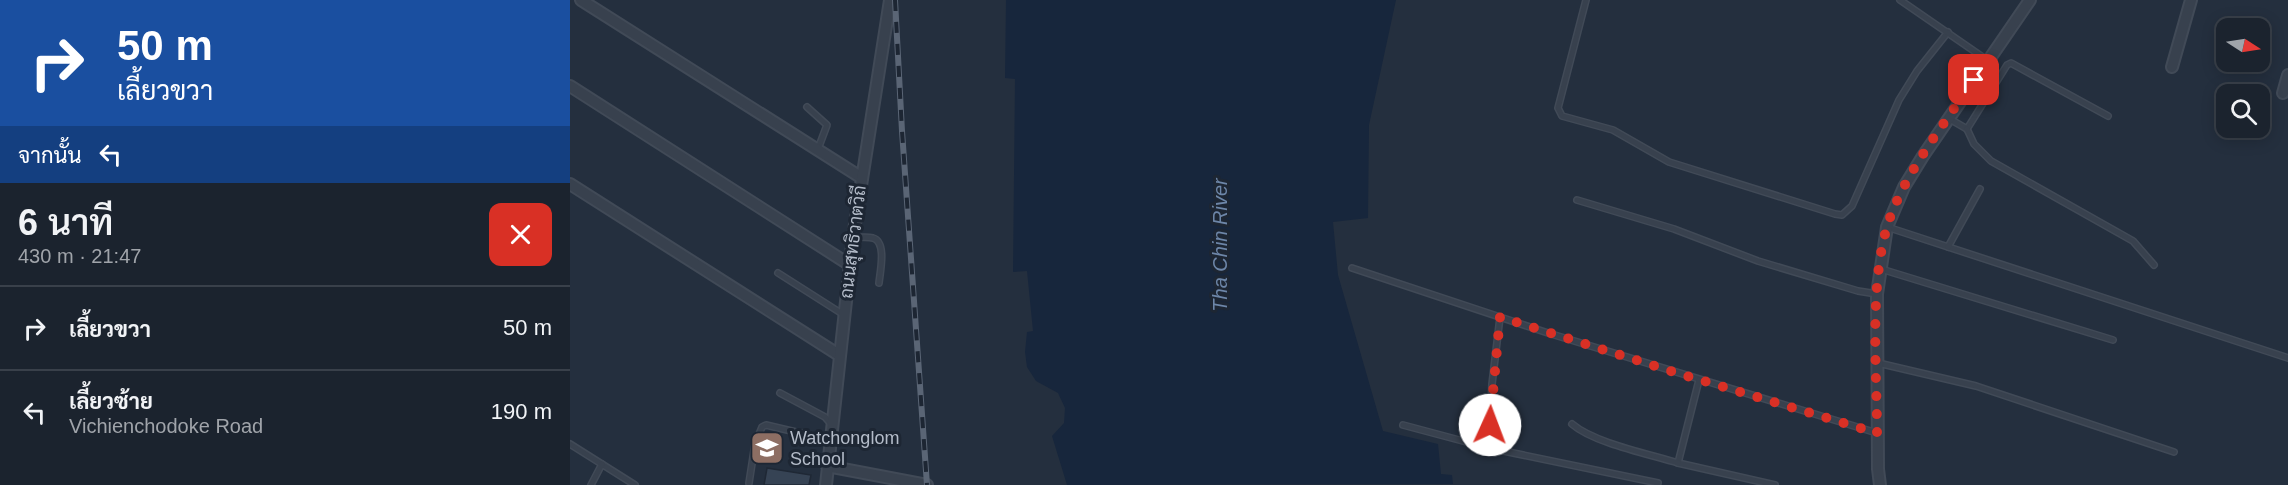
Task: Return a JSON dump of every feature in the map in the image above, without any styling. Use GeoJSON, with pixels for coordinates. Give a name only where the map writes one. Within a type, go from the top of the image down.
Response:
{"type":"FeatureCollection","features":[{"type":"Feature","properties":{"kind":"street"},"geometry":{"type":"LineString","coordinates":[[581,0],[862,178]]}},
{"type":"Feature","properties":{"kind":"street","name":"ถนนสุทธิวาตวิถี"},"geometry":{"type":"LineString","coordinates":[[826,485],[853,237],[890,0]]}},
{"type":"Feature","properties":{"kind":"street"},"geometry":{"type":"LineString","coordinates":[[1880,485],[1877,433],[1876,294],[1887,227],[1904,187],[1948,118],[2030,0]]}},
{"type":"Feature","properties":{"kind":"street"},"geometry":{"type":"LineString","coordinates":[[2172,67],[2191,0]]}},
{"type":"Feature","properties":{"kind":"street"},"geometry":{"type":"LineString","coordinates":[[2283,93],[2288,75]]}},
{"type":"Feature","properties":{"kind":"street"},"geometry":{"type":"LineString","coordinates":[[570,86],[850,265]]}},
{"type":"Feature","properties":{"kind":"street"},"geometry":{"type":"LineString","coordinates":[[570,184],[839,355]]}},
{"type":"Feature","properties":{"kind":"street"},"geometry":{"type":"LineString","coordinates":[[827,466],[894,482],[927,485]]}},
{"type":"Feature","properties":{"kind":"lane"},"geometry":{"type":"LineString","coordinates":[[1586,0],[1558,108],[1562,116],[1613,130],[1669,162],[1826,213],[1842,215],[1852,206],[1899,100],[1917,71],[1948,32]]}},
{"type":"Feature","properties":{"kind":"lane"},"geometry":{"type":"LineString","coordinates":[[1900,0],[1988,60]]}},
{"type":"Feature","properties":{"kind":"lane"},"geometry":{"type":"LineString","coordinates":[[1967,129],[2007,65],[2011,63],[2108,116]]}},
{"type":"Feature","properties":{"kind":"lane"},"geometry":{"type":"LineString","coordinates":[[807,107],[827,125],[818,149]]}},
{"type":"Feature","properties":{"kind":"lane"},"geometry":{"type":"LineString","coordinates":[[1948,118],[1967,129],[1974,144],[1991,161],[2133,241],[2154,265]]}},
{"type":"Feature","properties":{"kind":"lane"},"geometry":{"type":"LineString","coordinates":[[1948,247],[1980,189]]}},
{"type":"Feature","properties":{"kind":"lane"},"geometry":{"type":"LineString","coordinates":[[1577,200],[1674,229],[1758,261],[1858,291],[1876,294]]}},
{"type":"Feature","properties":{"kind":"lane"},"geometry":{"type":"LineString","coordinates":[[1887,227],[2288,358]]}},
{"type":"Feature","properties":{"kind":"lane"},"geometry":{"type":"LineString","coordinates":[[853,237],[874,238],[878,242],[881,248],[879,283]]}},
{"type":"Feature","properties":{"kind":"lane"},"geometry":{"type":"LineString","coordinates":[[1352,268],[1699,380],[1877,433]]}},
{"type":"Feature","properties":{"kind":"lane"},"geometry":{"type":"LineString","coordinates":[[1879,268],[2113,340]]}},
{"type":"Feature","properties":{"kind":"lane"},"geometry":{"type":"LineString","coordinates":[[778,273],[844,315]]}},
{"type":"Feature","properties":{"kind":"lane"},"geometry":{"type":"LineString","coordinates":[[1489,448],[1492,384],[1500,317]]}},
{"type":"Feature","properties":{"kind":"lane"},"geometry":{"type":"LineString","coordinates":[[1877,363],[1976,386],[2174,452]]}},
{"type":"Feature","properties":{"kind":"lane"},"geometry":{"type":"LineString","coordinates":[[1678,462],[1699,380]]}},
{"type":"Feature","properties":{"kind":"lane"},"geometry":{"type":"LineString","coordinates":[[780,393],[825,417],[832,425]]}},
{"type":"Feature","properties":{"kind":"lane"},"geometry":{"type":"LineString","coordinates":[[1572,424],[1594,437],[1678,462],[1775,485]]}},
{"type":"Feature","properties":{"kind":"lane"},"geometry":{"type":"LineString","coordinates":[[749,483],[755,444],[762,427],[766,425],[830,440]]}},
{"type":"Feature","properties":{"kind":"lane"},"geometry":{"type":"LineString","coordinates":[[1403,425],[1444,438],[1658,483]]}},
{"type":"Feature","properties":{"kind":"lane"},"geometry":{"type":"LineString","coordinates":[[570,444],[635,485]]}},
{"type":"Feature","properties":{"kind":"lane"},"geometry":{"type":"LineString","coordinates":[[591,485],[602,464]]}},
{"type":"Feature","properties":{"kind":"water","name":"Tha Chin River"},"geometry":{"type":"Polygon","coordinates":[[[1006,0],[1396,0],[1369,125],[1368,218],[1333,222],[1338,275],[1383,431],[1438,444],[1441,474],[1452,475],[1453,484],[1067,485],[1052,436],[1064,423],[1065,408],[1058,393],[1036,381],[1027,367],[1025,352],[1027,332],[1033,331],[1027,271],[1013,272],[1015,79],[1005,78],[1006,0]]]}},
{"type":"Feature","properties":{"kind":"building"},"geometry":{"type":"Polygon","coordinates":[[[767,468],[811,475],[809,485],[764,485],[767,468]]]}},
{"type":"Feature","properties":{"kind":"railway"},"geometry":{"type":"LineString","coordinates":[[895,0],[927,485]]}},
{"type":"Feature","properties":{"kind":"place","name":"Watchonglom School"},"geometry":{"type":"Point","coordinates":[767,448]}},
{"type":"Feature","properties":{"kind":"route"},"geometry":{"type":"LineString","coordinates":[[1490,425],[1500,317],[1877,433],[1876,294],[1887,227],[1904,187],[1974,80]]}}]}
